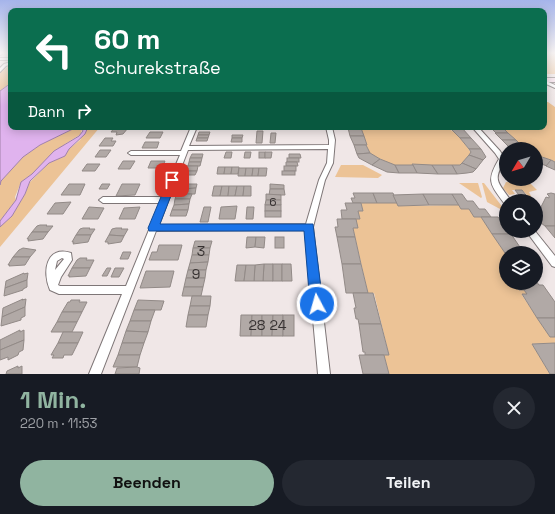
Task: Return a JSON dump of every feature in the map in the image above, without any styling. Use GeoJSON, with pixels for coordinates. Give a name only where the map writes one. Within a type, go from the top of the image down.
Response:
{"type":"FeatureCollection","features":[{"type":"Feature","properties":{"kind":"street"},"geometry":{"type":"LineString","coordinates":[[95,374],[193,130]]}},
{"type":"Feature","properties":{"kind":"street"},"geometry":{"type":"LineString","coordinates":[[324,374],[309,227],[322,180],[330,163],[332,140],[330,130]]}},
{"type":"Feature","properties":{"kind":"street"},"geometry":{"type":"LineString","coordinates":[[478,130],[498,152],[502,159],[494,174],[494,185],[501,194]]}},
{"type":"Feature","properties":{"kind":"street"},"geometry":{"type":"LineString","coordinates":[[131,153],[331,147]]}},
{"type":"Feature","properties":{"kind":"street"},"geometry":{"type":"LineString","coordinates":[[103,200],[164,200]]}},
{"type":"Feature","properties":{"kind":"street"},"geometry":{"type":"LineString","coordinates":[[153,228],[309,227]]}},
{"type":"Feature","properties":{"kind":"street"},"geometry":{"type":"LineString","coordinates":[[535,238],[555,263]]}},
{"type":"Feature","properties":{"kind":"street"},"geometry":{"type":"LineString","coordinates":[[53,287],[59,290],[128,290]]}},
{"type":"Feature","properties":{"kind":"shaded area"},"geometry":{"type":"Polygon","coordinates":[[[3,70],[8,70],[8,85],[0,91],[0,73],[3,70]]]}},
{"type":"Feature","properties":{"kind":"shaded area"},"geometry":{"type":"Polygon","coordinates":[[[547,70],[555,70],[555,74],[547,74],[547,70]]]}},
{"type":"Feature","properties":{"kind":"shaded area"},"geometry":{"type":"Polygon","coordinates":[[[8,85],[8,130],[71,130],[40,145],[23,157],[1,181],[0,185],[0,91],[8,85]]]}},
{"type":"Feature","properties":{"kind":"shaded area"},"geometry":{"type":"Polygon","coordinates":[[[547,102],[555,107],[555,162],[543,158],[543,142],[517,142],[505,130],[547,130],[547,102]]]}},
{"type":"Feature","properties":{"kind":"shaded area"},"geometry":{"type":"Polygon","coordinates":[[[71,130],[82,130],[81,134],[57,149],[32,174],[21,182],[15,197],[16,200],[0,221],[1,181],[23,157],[40,145],[71,130]]]}},
{"type":"Feature","properties":{"kind":"shaded area"},"geometry":{"type":"Polygon","coordinates":[[[86,130],[98,130],[0,247],[0,227],[12,216],[30,182],[49,163],[65,156],[69,149],[80,140],[86,130]]]}},
{"type":"Feature","properties":{"kind":"shaded area"},"geometry":{"type":"Polygon","coordinates":[[[87,130],[85,134],[69,149],[65,156],[49,163],[30,181],[25,194],[12,216],[0,227],[0,221],[16,200],[21,182],[32,174],[54,151],[79,136],[83,131],[87,130]]]}},
{"type":"Feature","properties":{"kind":"shaded area"},"geometry":{"type":"Polygon","coordinates":[[[360,130],[451,130],[460,138],[471,153],[460,165],[392,165],[370,154],[360,130]]]}},
{"type":"Feature","properties":{"kind":"shaded area"},"geometry":{"type":"Polygon","coordinates":[[[341,165],[363,165],[382,175],[378,178],[335,177],[341,165]]]}},
{"type":"Feature","properties":{"kind":"shaded area"},"geometry":{"type":"Polygon","coordinates":[[[459,183],[478,183],[482,197],[481,198],[459,183]]]}},
{"type":"Feature","properties":{"kind":"shaded area"},"geometry":{"type":"Polygon","coordinates":[[[482,183],[484,183],[499,202],[499,208],[487,202],[482,183]]]}},
{"type":"Feature","properties":{"kind":"shaded area"},"geometry":{"type":"Polygon","coordinates":[[[504,186],[533,186],[537,190],[529,192],[530,194],[526,194],[522,190],[512,190],[515,194],[508,194],[503,188],[504,186]]]}},
{"type":"Feature","properties":{"kind":"shaded area"},"geometry":{"type":"Polygon","coordinates":[[[361,203],[397,203],[398,206],[459,205],[461,209],[469,209],[481,217],[501,246],[499,246],[499,290],[524,290],[527,294],[522,295],[550,337],[555,337],[555,343],[532,344],[550,374],[389,374],[384,355],[389,355],[374,293],[368,293],[353,228],[356,219],[360,219],[358,211],[363,211],[361,203]]]}},
{"type":"Feature","properties":{"kind":"building"},"geometry":{"type":"Polygon","coordinates":[[[113,130],[126,130],[123,134],[116,135],[117,132],[111,132],[113,130]]]}},
{"type":"Feature","properties":{"kind":"building"},"geometry":{"type":"Polygon","coordinates":[[[348,130],[362,130],[364,136],[350,136],[348,130]]]}},
{"type":"Feature","properties":{"kind":"building"},"geometry":{"type":"Polygon","coordinates":[[[452,130],[464,130],[471,138],[460,138],[452,130]]]}},
{"type":"Feature","properties":{"kind":"building"},"geometry":{"type":"Polygon","coordinates":[[[493,130],[505,130],[508,133],[496,133],[493,130]]]}},
{"type":"Feature","properties":{"kind":"building"},"geometry":{"type":"Polygon","coordinates":[[[257,131],[263,131],[262,143],[256,143],[257,131]]]}},
{"type":"Feature","properties":{"kind":"building"},"geometry":{"type":"Polygon","coordinates":[[[150,132],[163,132],[160,138],[146,138],[150,132]]]}},
{"type":"Feature","properties":{"kind":"building"},"geometry":{"type":"Polygon","coordinates":[[[199,132],[210,132],[209,135],[198,135],[199,132]]]}},
{"type":"Feature","properties":{"kind":"building"},"geometry":{"type":"Polygon","coordinates":[[[271,133],[276,133],[275,143],[270,143],[271,133]]]}},
{"type":"Feature","properties":{"kind":"building"},"geometry":{"type":"Polygon","coordinates":[[[495,133],[508,133],[516,140],[502,140],[495,133]]]}},
{"type":"Feature","properties":{"kind":"building"},"geometry":{"type":"Polygon","coordinates":[[[198,135],[209,135],[208,138],[197,138],[198,135]]]}},
{"type":"Feature","properties":{"kind":"building"},"geometry":{"type":"Polygon","coordinates":[[[232,135],[243,135],[242,138],[232,138],[232,135]]]}},
{"type":"Feature","properties":{"kind":"building"},"geometry":{"type":"Polygon","coordinates":[[[350,136],[364,136],[367,145],[354,145],[350,136]]]}},
{"type":"Feature","properties":{"kind":"building"},"geometry":{"type":"Polygon","coordinates":[[[105,138],[113,138],[111,141],[116,141],[113,146],[99,146],[105,138]]]}},
{"type":"Feature","properties":{"kind":"building"},"geometry":{"type":"Polygon","coordinates":[[[197,138],[208,138],[207,141],[196,141],[197,138]]]}},
{"type":"Feature","properties":{"kind":"building"},"geometry":{"type":"Polygon","coordinates":[[[232,138],[242,138],[242,142],[231,142],[232,138]]]}},
{"type":"Feature","properties":{"kind":"building"},"geometry":{"type":"Polygon","coordinates":[[[460,138],[471,138],[481,149],[469,149],[460,138]]]}},
{"type":"Feature","properties":{"kind":"building"},"geometry":{"type":"Polygon","coordinates":[[[502,140],[516,140],[518,142],[504,142],[502,140]]]}},
{"type":"Feature","properties":{"kind":"building"},"geometry":{"type":"Polygon","coordinates":[[[145,142],[159,142],[157,148],[142,148],[145,142]]]}},
{"type":"Feature","properties":{"kind":"building"},"geometry":{"type":"Polygon","coordinates":[[[354,145],[366,145],[370,153],[357,154],[354,145]]]}},
{"type":"Feature","properties":{"kind":"building"},"geometry":{"type":"Polygon","coordinates":[[[469,149],[481,149],[486,157],[483,160],[469,155],[471,152],[469,149]]]}},
{"type":"Feature","properties":{"kind":"building"},"geometry":{"type":"Polygon","coordinates":[[[100,150],[111,150],[106,157],[95,157],[100,150]]]}},
{"type":"Feature","properties":{"kind":"building"},"geometry":{"type":"Polygon","coordinates":[[[226,152],[232,152],[231,158],[224,158],[226,152]]]}},
{"type":"Feature","properties":{"kind":"building"},"geometry":{"type":"Polygon","coordinates":[[[245,152],[251,152],[250,158],[244,158],[245,152]]]}},
{"type":"Feature","properties":{"kind":"building"},"geometry":{"type":"Polygon","coordinates":[[[259,152],[265,152],[265,158],[259,158],[259,152]]]}},
{"type":"Feature","properties":{"kind":"building"},"geometry":{"type":"Polygon","coordinates":[[[265,152],[272,152],[271,158],[265,158],[265,152]]]}},
{"type":"Feature","properties":{"kind":"building"},"geometry":{"type":"Polygon","coordinates":[[[370,153],[380,159],[372,165],[359,158],[357,154],[370,153]]]}},
{"type":"Feature","properties":{"kind":"building"},"geometry":{"type":"Polygon","coordinates":[[[192,154],[203,154],[202,158],[190,158],[192,154]]]}},
{"type":"Feature","properties":{"kind":"building"},"geometry":{"type":"Polygon","coordinates":[[[289,154],[300,154],[301,158],[289,158],[289,154]]]}},
{"type":"Feature","properties":{"kind":"building"},"geometry":{"type":"Polygon","coordinates":[[[469,155],[483,160],[476,169],[462,163],[469,155]]]}},
{"type":"Feature","properties":{"kind":"building"},"geometry":{"type":"Polygon","coordinates":[[[543,157],[551,160],[547,166],[543,165],[543,157]]]}},
{"type":"Feature","properties":{"kind":"building"},"geometry":{"type":"Polygon","coordinates":[[[190,158],[202,158],[201,162],[189,162],[190,158]]]}},
{"type":"Feature","properties":{"kind":"building"},"geometry":{"type":"Polygon","coordinates":[[[287,158],[299,158],[299,162],[287,162],[287,158]]]}},
{"type":"Feature","properties":{"kind":"building"},"geometry":{"type":"Polygon","coordinates":[[[380,159],[395,165],[399,173],[387,172],[372,165],[380,159]]]}},
{"type":"Feature","properties":{"kind":"building"},"geometry":{"type":"Polygon","coordinates":[[[551,160],[555,162],[555,170],[546,166],[551,160]]]}},
{"type":"Feature","properties":{"kind":"building"},"geometry":{"type":"Polygon","coordinates":[[[123,161],[135,161],[130,169],[118,169],[123,161]]]}},
{"type":"Feature","properties":{"kind":"building"},"geometry":{"type":"Polygon","coordinates":[[[151,161],[165,161],[162,168],[148,168],[151,161]]]}},
{"type":"Feature","properties":{"kind":"building"},"geometry":{"type":"Polygon","coordinates":[[[189,162],[201,162],[200,166],[188,166],[189,162]]]}},
{"type":"Feature","properties":{"kind":"building"},"geometry":{"type":"Polygon","coordinates":[[[286,162],[297,162],[298,166],[286,166],[286,162]]]}},
{"type":"Feature","properties":{"kind":"building"},"geometry":{"type":"Polygon","coordinates":[[[462,163],[476,169],[473,172],[457,174],[452,165],[460,165],[462,163]]]}},
{"type":"Feature","properties":{"kind":"building"},"geometry":{"type":"Polygon","coordinates":[[[87,164],[100,164],[95,171],[82,171],[87,164]]]}},
{"type":"Feature","properties":{"kind":"building"},"geometry":{"type":"Polygon","coordinates":[[[412,164],[432,165],[438,174],[417,173],[412,164]]]}},
{"type":"Feature","properties":{"kind":"building"},"geometry":{"type":"Polygon","coordinates":[[[395,165],[413,165],[417,173],[399,173],[395,165]]]}},
{"type":"Feature","properties":{"kind":"building"},"geometry":{"type":"Polygon","coordinates":[[[432,165],[452,165],[457,174],[438,174],[432,165]]]}},
{"type":"Feature","properties":{"kind":"building"},"geometry":{"type":"Polygon","coordinates":[[[186,166],[198,166],[197,171],[184,171],[186,166]]]}},
{"type":"Feature","properties":{"kind":"building"},"geometry":{"type":"Polygon","coordinates":[[[284,166],[296,166],[296,171],[284,171],[284,166]]]}},
{"type":"Feature","properties":{"kind":"building"},"geometry":{"type":"Polygon","coordinates":[[[218,167],[225,167],[224,174],[217,174],[218,167]]]}},
{"type":"Feature","properties":{"kind":"building"},"geometry":{"type":"Polygon","coordinates":[[[225,167],[232,167],[231,174],[224,174],[225,167]]]}},
{"type":"Feature","properties":{"kind":"building"},"geometry":{"type":"Polygon","coordinates":[[[232,167],[239,167],[238,174],[231,174],[232,167]]]}},
{"type":"Feature","properties":{"kind":"building"},"geometry":{"type":"Polygon","coordinates":[[[239,168],[246,168],[245,176],[238,176],[239,168]]]}},
{"type":"Feature","properties":{"kind":"building"},"geometry":{"type":"Polygon","coordinates":[[[246,168],[253,168],[252,176],[245,176],[246,168]]]}},
{"type":"Feature","properties":{"kind":"building"},"geometry":{"type":"Polygon","coordinates":[[[253,168],[259,168],[258,176],[252,176],[253,168]]]}},
{"type":"Feature","properties":{"kind":"building"},"geometry":{"type":"Polygon","coordinates":[[[259,168],[267,168],[266,176],[258,176],[259,168]]]}},
{"type":"Feature","properties":{"kind":"building"},"geometry":{"type":"Polygon","coordinates":[[[184,171],[197,171],[195,175],[183,175],[184,171]]]}},
{"type":"Feature","properties":{"kind":"building"},"geometry":{"type":"Polygon","coordinates":[[[282,171],[295,171],[295,175],[282,175],[282,171]]]}},
{"type":"Feature","properties":{"kind":"building"},"geometry":{"type":"Polygon","coordinates":[[[69,184],[85,184],[80,195],[61,195],[69,184]]]}},
{"type":"Feature","properties":{"kind":"building"},"geometry":{"type":"Polygon","coordinates":[[[102,184],[110,184],[107,189],[99,189],[102,184]]]}},
{"type":"Feature","properties":{"kind":"building"},"geometry":{"type":"Polygon","coordinates":[[[122,184],[140,184],[135,195],[116,196],[122,184]]]}},
{"type":"Feature","properties":{"kind":"building"},"geometry":{"type":"Polygon","coordinates":[[[183,184],[197,184],[196,188],[182,189],[183,184]]]}},
{"type":"Feature","properties":{"kind":"building"},"geometry":{"type":"Polygon","coordinates":[[[270,184],[284,185],[284,189],[270,189],[270,184]]]}},
{"type":"Feature","properties":{"kind":"building"},"geometry":{"type":"Polygon","coordinates":[[[214,186],[222,186],[220,196],[212,196],[214,186]]]}},
{"type":"Feature","properties":{"kind":"building"},"geometry":{"type":"Polygon","coordinates":[[[222,186],[229,186],[228,196],[220,196],[222,186]]]}},
{"type":"Feature","properties":{"kind":"building"},"geometry":{"type":"Polygon","coordinates":[[[229,186],[237,186],[235,196],[228,196],[229,186]]]}},
{"type":"Feature","properties":{"kind":"building"},"geometry":{"type":"Polygon","coordinates":[[[237,186],[244,186],[243,196],[235,196],[237,186]]]}},
{"type":"Feature","properties":{"kind":"building"},"geometry":{"type":"Polygon","coordinates":[[[244,186],[251,186],[251,196],[243,196],[244,186]]]}},
{"type":"Feature","properties":{"kind":"building"},"geometry":{"type":"Polygon","coordinates":[[[196,188],[195,194],[180,194],[182,189],[196,188]]]}},
{"type":"Feature","properties":{"kind":"building"},"geometry":{"type":"Polygon","coordinates":[[[270,189],[284,189],[285,195],[269,195],[270,189]]]}},
{"type":"Feature","properties":{"kind":"building"},"geometry":{"type":"Polygon","coordinates":[[[515,190],[522,190],[525,194],[518,194],[515,190]]]}},
{"type":"Feature","properties":{"kind":"building"},"geometry":{"type":"Polygon","coordinates":[[[353,193],[373,193],[377,203],[353,203],[351,198],[355,198],[353,193]]]}},
{"type":"Feature","properties":{"kind":"building"},"geometry":{"type":"Polygon","coordinates":[[[373,193],[393,193],[397,203],[377,203],[373,193]]]}},
{"type":"Feature","properties":{"kind":"building"},"geometry":{"type":"Polygon","coordinates":[[[177,194],[192,194],[190,199],[175,199],[177,194]]]}},
{"type":"Feature","properties":{"kind":"building"},"geometry":{"type":"Polygon","coordinates":[[[266,194],[281,195],[281,200],[266,200],[266,194]]]}},
{"type":"Feature","properties":{"kind":"building"},"geometry":{"type":"Polygon","coordinates":[[[423,194],[429,205],[398,206],[393,195],[423,194]]]}},
{"type":"Feature","properties":{"kind":"building"},"geometry":{"type":"Polygon","coordinates":[[[423,194],[452,194],[459,205],[429,205],[423,194]]]}},
{"type":"Feature","properties":{"kind":"building"},"geometry":{"type":"Polygon","coordinates":[[[452,194],[462,194],[467,201],[473,201],[479,209],[485,209],[491,217],[474,217],[469,209],[461,209],[452,194]]]}},
{"type":"Feature","properties":{"kind":"building"},"geometry":{"type":"Polygon","coordinates":[[[547,194],[555,194],[555,226],[545,226],[543,224],[543,203],[546,197],[549,198],[547,194]]]}},
{"type":"Feature","properties":{"kind":"building"},"geometry":{"type":"Polygon","coordinates":[[[175,199],[190,199],[189,204],[174,205],[175,199]]]}},
{"type":"Feature","properties":{"kind":"building"},"geometry":{"type":"Polygon","coordinates":[[[266,200],[281,200],[281,205],[265,205],[266,200]]]}},
{"type":"Feature","properties":{"kind":"building"},"geometry":{"type":"Polygon","coordinates":[[[71,202],[63,214],[47,214],[55,203],[71,202]]]}},
{"type":"Feature","properties":{"kind":"building"},"geometry":{"type":"Polygon","coordinates":[[[345,203],[361,203],[363,211],[358,211],[360,219],[342,219],[341,210],[347,210],[345,203]]]}},
{"type":"Feature","properties":{"kind":"building"},"geometry":{"type":"Polygon","coordinates":[[[189,204],[188,210],[172,210],[174,205],[189,204]]]}},
{"type":"Feature","properties":{"kind":"building"},"geometry":{"type":"Polygon","coordinates":[[[265,205],[281,205],[281,211],[265,211],[265,205]]]}},
{"type":"Feature","properties":{"kind":"building"},"geometry":{"type":"Polygon","coordinates":[[[237,206],[235,219],[219,219],[221,207],[237,206]]]}},
{"type":"Feature","properties":{"kind":"building"},"geometry":{"type":"Polygon","coordinates":[[[89,207],[104,208],[98,219],[82,219],[89,207]]]}},
{"type":"Feature","properties":{"kind":"building"},"geometry":{"type":"Polygon","coordinates":[[[140,207],[135,219],[119,219],[124,208],[140,207]]]}},
{"type":"Feature","properties":{"kind":"building"},"geometry":{"type":"Polygon","coordinates":[[[204,207],[211,207],[208,222],[200,222],[204,207]]]}},
{"type":"Feature","properties":{"kind":"building"},"geometry":{"type":"Polygon","coordinates":[[[247,207],[254,207],[253,219],[246,219],[247,207]]]}},
{"type":"Feature","properties":{"kind":"building"},"geometry":{"type":"Polygon","coordinates":[[[172,210],[188,210],[186,216],[170,216],[172,210]]]}},
{"type":"Feature","properties":{"kind":"building"},"geometry":{"type":"Polygon","coordinates":[[[265,211],[281,211],[281,217],[265,217],[265,211]]]}},
{"type":"Feature","properties":{"kind":"building"},"geometry":{"type":"Polygon","coordinates":[[[481,217],[498,217],[499,218],[499,234],[492,234],[481,217]]]}},
{"type":"Feature","properties":{"kind":"building"},"geometry":{"type":"Polygon","coordinates":[[[337,219],[356,219],[358,228],[353,228],[355,237],[337,237],[335,227],[338,227],[337,219]]]}},
{"type":"Feature","properties":{"kind":"building"},"geometry":{"type":"Polygon","coordinates":[[[37,226],[53,226],[48,232],[32,232],[37,226]]]}},
{"type":"Feature","properties":{"kind":"building"},"geometry":{"type":"Polygon","coordinates":[[[545,226],[555,226],[555,238],[545,226]]]}},
{"type":"Feature","properties":{"kind":"building"},"geometry":{"type":"Polygon","coordinates":[[[80,229],[95,229],[91,235],[76,235],[80,229]]]}},
{"type":"Feature","properties":{"kind":"building"},"geometry":{"type":"Polygon","coordinates":[[[112,229],[128,229],[124,236],[109,235],[112,229]]]}},
{"type":"Feature","properties":{"kind":"building"},"geometry":{"type":"Polygon","coordinates":[[[32,232],[48,232],[43,239],[28,241],[29,239],[27,239],[32,232]]]}},
{"type":"Feature","properties":{"kind":"building"},"geometry":{"type":"Polygon","coordinates":[[[492,234],[499,234],[499,238],[514,238],[519,246],[500,246],[492,234]]]}},
{"type":"Feature","properties":{"kind":"building"},"geometry":{"type":"Polygon","coordinates":[[[76,235],[91,235],[88,242],[73,244],[74,242],[72,242],[76,235]]]}},
{"type":"Feature","properties":{"kind":"building"},"geometry":{"type":"Polygon","coordinates":[[[109,235],[124,236],[121,242],[108,244],[108,242],[105,242],[109,235]]]}},
{"type":"Feature","properties":{"kind":"building"},"geometry":{"type":"Polygon","coordinates":[[[247,237],[256,237],[255,247],[246,248],[247,237]]]}},
{"type":"Feature","properties":{"kind":"building"},"geometry":{"type":"Polygon","coordinates":[[[256,237],[265,237],[264,248],[255,247],[256,237]]]}},
{"type":"Feature","properties":{"kind":"building"},"geometry":{"type":"Polygon","coordinates":[[[275,237],[284,237],[284,248],[275,248],[275,237]]]}},
{"type":"Feature","properties":{"kind":"building"},"geometry":{"type":"Polygon","coordinates":[[[337,237],[355,237],[361,264],[342,264],[337,237]]]}},
{"type":"Feature","properties":{"kind":"building"},"geometry":{"type":"Polygon","coordinates":[[[195,241],[212,241],[210,248],[193,248],[195,241]]]}},
{"type":"Feature","properties":{"kind":"building"},"geometry":{"type":"Polygon","coordinates":[[[159,245],[182,245],[178,260],[149,260],[152,252],[157,252],[159,245]]]}},
{"type":"Feature","properties":{"kind":"building"},"geometry":{"type":"Polygon","coordinates":[[[23,248],[36,250],[30,257],[13,257],[19,250],[23,248]]]}},
{"type":"Feature","properties":{"kind":"building"},"geometry":{"type":"Polygon","coordinates":[[[193,248],[210,248],[209,255],[192,255],[193,248]]]}},
{"type":"Feature","properties":{"kind":"building"},"geometry":{"type":"Polygon","coordinates":[[[123,252],[131,252],[128,259],[120,259],[123,252]]]}},
{"type":"Feature","properties":{"kind":"building"},"geometry":{"type":"Polygon","coordinates":[[[192,255],[209,255],[208,262],[190,263],[192,255]]]}},
{"type":"Feature","properties":{"kind":"building"},"geometry":{"type":"Polygon","coordinates":[[[13,257],[30,257],[25,265],[9,266],[10,265],[8,265],[13,257]]]}},
{"type":"Feature","properties":{"kind":"building"},"geometry":{"type":"Polygon","coordinates":[[[80,258],[94,260],[90,268],[72,268],[80,258]]]}},
{"type":"Feature","properties":{"kind":"building"},"geometry":{"type":"Polygon","coordinates":[[[208,262],[206,270],[188,270],[190,263],[208,262]]]}},
{"type":"Feature","properties":{"kind":"building"},"geometry":{"type":"Polygon","coordinates":[[[264,264],[273,264],[273,281],[263,281],[264,264]]]}},
{"type":"Feature","properties":{"kind":"building"},"geometry":{"type":"Polygon","coordinates":[[[264,264],[263,281],[254,281],[255,265],[264,264]]]}},
{"type":"Feature","properties":{"kind":"building"},"geometry":{"type":"Polygon","coordinates":[[[273,264],[282,264],[282,281],[273,281],[273,264]]]}},
{"type":"Feature","properties":{"kind":"building"},"geometry":{"type":"Polygon","coordinates":[[[282,264],[291,264],[292,281],[282,281],[282,264]]]}},
{"type":"Feature","properties":{"kind":"building"},"geometry":{"type":"Polygon","coordinates":[[[342,264],[361,264],[368,293],[346,293],[342,264]]]}},
{"type":"Feature","properties":{"kind":"building"},"geometry":{"type":"Polygon","coordinates":[[[237,265],[246,265],[244,281],[235,281],[237,265]]]}},
{"type":"Feature","properties":{"kind":"building"},"geometry":{"type":"Polygon","coordinates":[[[246,265],[255,265],[254,281],[244,281],[246,265]]]}},
{"type":"Feature","properties":{"kind":"building"},"geometry":{"type":"Polygon","coordinates":[[[72,268],[90,268],[86,276],[69,277],[70,276],[68,276],[72,268]]]}},
{"type":"Feature","properties":{"kind":"building"},"geometry":{"type":"Polygon","coordinates":[[[107,268],[111,268],[107,276],[102,276],[107,268]]]}},
{"type":"Feature","properties":{"kind":"building"},"geometry":{"type":"Polygon","coordinates":[[[115,268],[124,268],[119,277],[111,277],[115,268]]]}},
{"type":"Feature","properties":{"kind":"building"},"geometry":{"type":"Polygon","coordinates":[[[188,270],[206,270],[205,278],[186,278],[188,270]]]}},
{"type":"Feature","properties":{"kind":"building"},"geometry":{"type":"Polygon","coordinates":[[[146,271],[174,271],[170,287],[140,288],[146,271]]]}},
{"type":"Feature","properties":{"kind":"building"},"geometry":{"type":"Polygon","coordinates":[[[24,273],[28,273],[27,280],[5,288],[6,281],[24,273]]]}},
{"type":"Feature","properties":{"kind":"building"},"geometry":{"type":"Polygon","coordinates":[[[186,278],[205,278],[203,287],[184,287],[186,278]]]}},
{"type":"Feature","properties":{"kind":"building"},"geometry":{"type":"Polygon","coordinates":[[[27,280],[27,287],[23,290],[4,296],[5,288],[27,280]]]}},
{"type":"Feature","properties":{"kind":"building"},"geometry":{"type":"Polygon","coordinates":[[[543,285],[555,302],[555,318],[537,318],[522,294],[527,294],[524,290],[543,290],[543,285]]]}},
{"type":"Feature","properties":{"kind":"building"},"geometry":{"type":"Polygon","coordinates":[[[184,287],[203,287],[201,296],[182,296],[184,287]]]}},
{"type":"Feature","properties":{"kind":"building"},"geometry":{"type":"Polygon","coordinates":[[[353,293],[373,293],[381,324],[359,324],[358,319],[356,319],[354,308],[356,308],[353,293]]]}},
{"type":"Feature","properties":{"kind":"building"},"geometry":{"type":"Polygon","coordinates":[[[192,296],[211,296],[210,306],[190,306],[192,296]]]}},
{"type":"Feature","properties":{"kind":"building"},"geometry":{"type":"Polygon","coordinates":[[[23,299],[22,300],[26,299],[25,307],[2,317],[3,308],[23,299]]]}},
{"type":"Feature","properties":{"kind":"building"},"geometry":{"type":"Polygon","coordinates":[[[71,300],[87,302],[82,312],[62,312],[71,300]]]}},
{"type":"Feature","properties":{"kind":"building"},"geometry":{"type":"Polygon","coordinates":[[[138,300],[164,301],[161,310],[134,310],[138,300]]]}},
{"type":"Feature","properties":{"kind":"building"},"geometry":{"type":"Polygon","coordinates":[[[190,306],[210,306],[208,315],[188,315],[190,306]]]}},
{"type":"Feature","properties":{"kind":"building"},"geometry":{"type":"Polygon","coordinates":[[[25,307],[25,316],[21,318],[21,320],[1,326],[2,317],[25,307]]]}},
{"type":"Feature","properties":{"kind":"building"},"geometry":{"type":"Polygon","coordinates":[[[134,310],[155,310],[151,321],[130,321],[134,310]]]}},
{"type":"Feature","properties":{"kind":"building"},"geometry":{"type":"Polygon","coordinates":[[[62,312],[82,312],[77,322],[57,322],[62,312]]]}},
{"type":"Feature","properties":{"kind":"building"},"geometry":{"type":"Polygon","coordinates":[[[188,315],[208,315],[206,327],[186,327],[188,315]]]}},
{"type":"Feature","properties":{"kind":"building"},"geometry":{"type":"Polygon","coordinates":[[[241,315],[252,315],[251,336],[240,336],[241,315]]]}},
{"type":"Feature","properties":{"kind":"building"},"geometry":{"type":"Polygon","coordinates":[[[252,315],[262,315],[262,336],[251,336],[252,315]]]}},
{"type":"Feature","properties":{"kind":"building"},"geometry":{"type":"Polygon","coordinates":[[[262,315],[273,315],[272,336],[262,336],[262,315]]]}},
{"type":"Feature","properties":{"kind":"building"},"geometry":{"type":"Polygon","coordinates":[[[273,315],[283,315],[283,336],[272,336],[273,315]]]}},
{"type":"Feature","properties":{"kind":"building"},"geometry":{"type":"Polygon","coordinates":[[[283,315],[294,315],[294,336],[283,336],[283,315]]]}},
{"type":"Feature","properties":{"kind":"building"},"geometry":{"type":"Polygon","coordinates":[[[537,318],[555,318],[555,337],[550,337],[537,318]]]}},
{"type":"Feature","properties":{"kind":"building"},"geometry":{"type":"Polygon","coordinates":[[[130,321],[151,321],[148,332],[126,331],[130,321]]]}},
{"type":"Feature","properties":{"kind":"building"},"geometry":{"type":"Polygon","coordinates":[[[57,322],[77,322],[72,332],[51,332],[57,322]]]}},
{"type":"Feature","properties":{"kind":"building"},"geometry":{"type":"Polygon","coordinates":[[[359,324],[381,324],[389,355],[365,355],[365,352],[363,352],[359,324]]]}},
{"type":"Feature","properties":{"kind":"building"},"geometry":{"type":"Polygon","coordinates":[[[20,330],[20,332],[24,330],[24,340],[0,350],[0,340],[20,330]]]}},
{"type":"Feature","properties":{"kind":"building"},"geometry":{"type":"Polygon","coordinates":[[[126,331],[148,332],[144,343],[122,343],[126,331]]]}},
{"type":"Feature","properties":{"kind":"building"},"geometry":{"type":"Polygon","coordinates":[[[63,332],[83,332],[78,343],[58,343],[63,332]]]}},
{"type":"Feature","properties":{"kind":"building"},"geometry":{"type":"Polygon","coordinates":[[[24,340],[23,350],[19,352],[18,355],[8,360],[8,357],[0,360],[0,350],[24,340]]]}},
{"type":"Feature","properties":{"kind":"building"},"geometry":{"type":"Polygon","coordinates":[[[58,343],[78,343],[72,355],[64,355],[63,358],[52,358],[54,355],[51,355],[58,343]]]}},
{"type":"Feature","properties":{"kind":"building"},"geometry":{"type":"Polygon","coordinates":[[[122,343],[144,343],[140,355],[118,355],[122,343]]]}},
{"type":"Feature","properties":{"kind":"building"},"geometry":{"type":"Polygon","coordinates":[[[555,343],[555,374],[550,374],[532,344],[555,343]]]}},
{"type":"Feature","properties":{"kind":"building"},"geometry":{"type":"Polygon","coordinates":[[[118,355],[140,355],[137,367],[113,367],[118,355]]]}},
{"type":"Feature","properties":{"kind":"building"},"geometry":{"type":"Polygon","coordinates":[[[359,355],[384,355],[389,374],[363,374],[359,355]]]}},
{"type":"Feature","properties":{"kind":"building"},"geometry":{"type":"Polygon","coordinates":[[[18,366],[18,368],[22,366],[22,374],[6,374],[7,371],[18,366]]]}},
{"type":"Feature","properties":{"kind":"building"},"geometry":{"type":"Polygon","coordinates":[[[117,368],[140,368],[139,374],[115,374],[117,368]]]}},
{"type":"Feature","properties":{"kind":"route"},"geometry":{"type":"LineString","coordinates":[[172,180],[153,228],[309,227],[317,304]]}}]}
